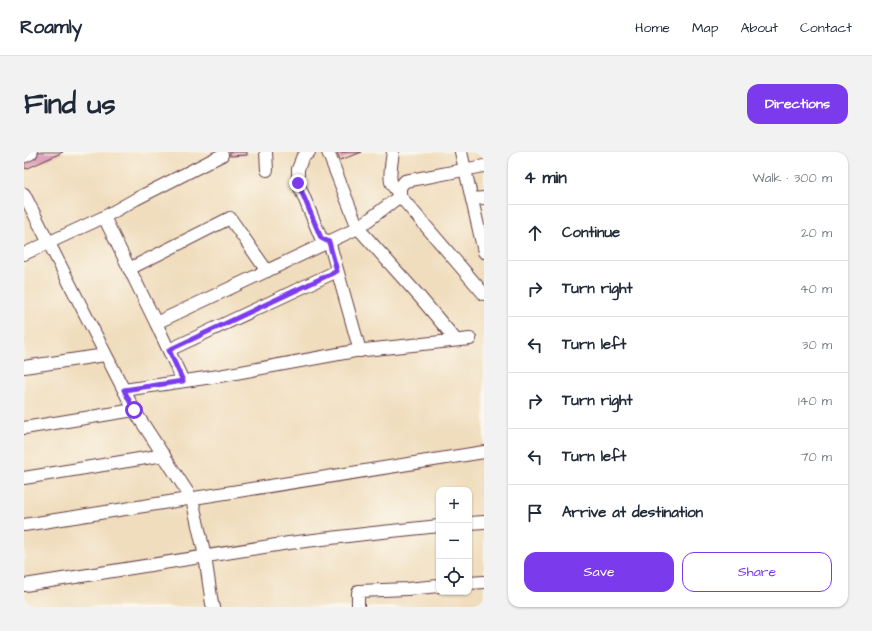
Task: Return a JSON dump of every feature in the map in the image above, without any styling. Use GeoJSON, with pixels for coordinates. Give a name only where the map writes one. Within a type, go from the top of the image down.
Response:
{"type":"FeatureCollection","features":[{"type":"Feature","properties":{"kind":"main road"},"geometry":{"type":"LineString","coordinates":[[24,155],[30,152]]}},
{"type":"Feature","properties":{"kind":"street"},"geometry":{"type":"LineString","coordinates":[[266,152],[267,170]]}},
{"type":"Feature","properties":{"kind":"street"},"geometry":{"type":"LineString","coordinates":[[308,152],[302,158],[298,169],[298,183],[321,238],[329,242],[360,351]]}},
{"type":"Feature","properties":{"kind":"street"},"geometry":{"type":"LineString","coordinates":[[328,152],[358,228],[456,340]]}},
{"type":"Feature","properties":{"kind":"street"},"geometry":{"type":"LineString","coordinates":[[393,152],[391,181],[400,196],[484,294]]}},
{"type":"Feature","properties":{"kind":"street"},"geometry":{"type":"LineString","coordinates":[[461,152],[465,170],[478,198],[484,250]]}},
{"type":"Feature","properties":{"kind":"street"},"geometry":{"type":"LineString","coordinates":[[24,254],[104,217],[222,155]]}},
{"type":"Feature","properties":{"kind":"street"},"geometry":{"type":"LineString","coordinates":[[400,196],[400,187],[404,181],[484,166]]}},
{"type":"Feature","properties":{"kind":"street"},"geometry":{"type":"LineString","coordinates":[[24,194],[134,410],[192,499],[205,556],[212,604],[214,607]]}},
{"type":"Feature","properties":{"kind":"street"},"geometry":{"type":"LineString","coordinates":[[156,323],[358,228],[400,196]]}},
{"type":"Feature","properties":{"kind":"street"},"geometry":{"type":"LineString","coordinates":[[104,217],[183,381]]}},
{"type":"Feature","properties":{"kind":"street"},"geometry":{"type":"LineString","coordinates":[[129,269],[230,218],[268,271]]}},
{"type":"Feature","properties":{"kind":"street"},"geometry":{"type":"LineString","coordinates":[[169,350],[337,271]]}},
{"type":"Feature","properties":{"kind":"street"},"geometry":{"type":"LineString","coordinates":[[124,390],[360,351],[470,339]]}},
{"type":"Feature","properties":{"kind":"street"},"geometry":{"type":"LineString","coordinates":[[24,367],[105,355]]}},
{"type":"Feature","properties":{"kind":"street"},"geometry":{"type":"LineString","coordinates":[[24,428],[134,410]]}},
{"type":"Feature","properties":{"kind":"street"},"geometry":{"type":"LineString","coordinates":[[24,525],[484,452]]}},
{"type":"Feature","properties":{"kind":"street"},"geometry":{"type":"LineString","coordinates":[[24,478],[164,455]]}},
{"type":"Feature","properties":{"kind":"street"},"geometry":{"type":"LineString","coordinates":[[472,523],[484,522]]}},
{"type":"Feature","properties":{"kind":"street"},"geometry":{"type":"LineString","coordinates":[[25,585],[289,543],[436,526]]}},
{"type":"Feature","properties":{"kind":"street"},"geometry":{"type":"LineString","coordinates":[[472,583],[484,582]]}},
{"type":"Feature","properties":{"kind":"street"},"geometry":{"type":"LineString","coordinates":[[358,607],[359,591],[436,586]]}},
{"type":"Feature","properties":{"kind":"building"},"geometry":{"type":"Polygon","coordinates":[[[24,152],[63,152],[26,169],[24,166],[24,152]]]}},
{"type":"Feature","properties":{"kind":"building"},"geometry":{"type":"Polygon","coordinates":[[[230,152],[247,152],[247,155],[230,156],[230,152]]]}},
{"type":"Feature","properties":{"kind":"building"},"geometry":{"type":"Polygon","coordinates":[[[337,152],[362,152],[340,160],[337,152]]]}},
{"type":"Feature","properties":{"kind":"route"},"geometry":{"type":"LineString","coordinates":[[134,410],[124,390],[183,381],[169,350],[337,271],[329,242],[321,238],[298,183]]}}]}
